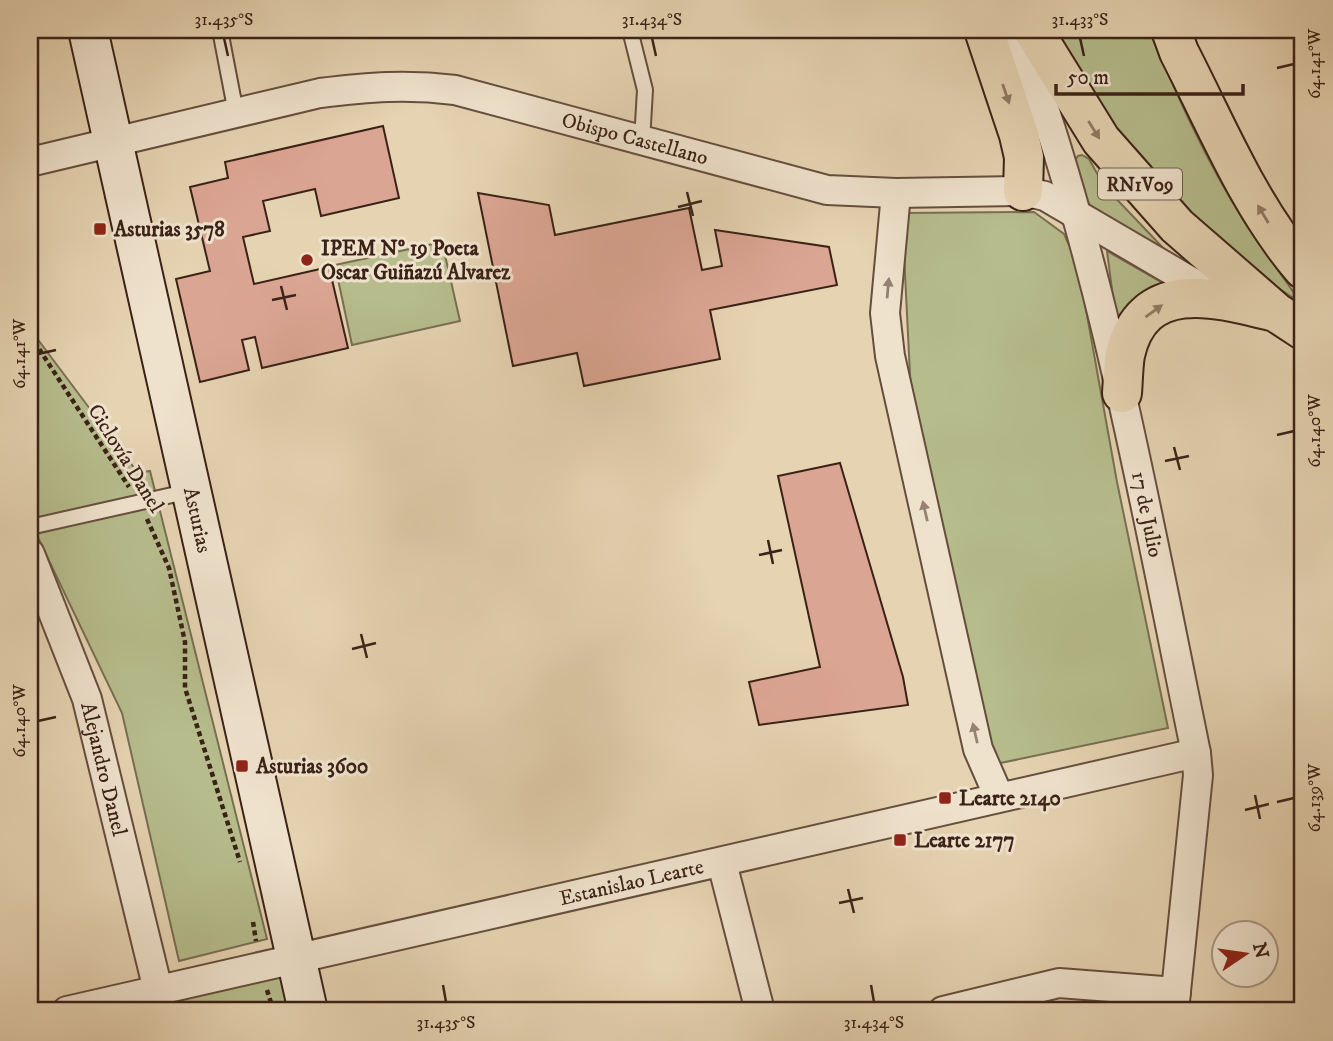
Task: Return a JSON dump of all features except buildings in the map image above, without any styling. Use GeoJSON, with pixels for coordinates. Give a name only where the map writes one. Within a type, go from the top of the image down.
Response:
{"type":"FeatureCollection","features":[{"type":"Feature","properties":{"kind":"main road"},"geometry":{"type":"LineString","coordinates":[[984,30],[1019,135],[1024,157],[1023,191]]}},
{"type":"Feature","properties":{"kind":"main road","name":"RN1V09"},"geometry":{"type":"LineString","coordinates":[[1033,30],[1101,140],[1177,226],[1290,321]]}},
{"type":"Feature","properties":{"kind":"main road"},"geometry":{"type":"LineString","coordinates":[[1171,30],[1179,52],[1253,197],[1274,232],[1303,269]]}},
{"type":"Feature","properties":{"kind":"main road"},"geometry":{"type":"LineString","coordinates":[[1122,393],[1125,354],[1135,329],[1150,311],[1166,302],[1186,298],[1219,298],[1290,321]]}},
{"type":"Feature","properties":{"kind":"street","name":"Asturias"},"geometry":{"type":"LineString","coordinates":[[88,30],[308,1011]]}},
{"type":"Feature","properties":{"kind":"street","name":"17 de Julio"},"geometry":{"type":"LineString","coordinates":[[1017,30],[1042,98],[1122,393],[1196,753],[1198,775],[1175,1002]]}},
{"type":"Feature","properties":{"kind":"street","name":"Obispo Castellano"},"geometry":{"type":"LineString","coordinates":[[30,162],[320,93],[413,85],[455,90],[827,190],[896,193],[1023,191],[1045,197],[1219,298]]}},
{"type":"Feature","properties":{"kind":"street"},"geometry":{"type":"LineString","coordinates":[[896,193],[885,313],[890,356],[978,750],[999,797]]}},
{"type":"Feature","properties":{"kind":"street","name":"Alejandro Danel"},"geometry":{"type":"LineString","coordinates":[[30,554],[88,699],[158,990]]}},
{"type":"Feature","properties":{"kind":"street","name":"Estanislao Learte"},"geometry":{"type":"LineString","coordinates":[[67,1011],[1196,753]]}},
{"type":"Feature","properties":{"kind":"street"},"geometry":{"type":"LineString","coordinates":[[722,863],[760,1011]]}},
{"type":"Feature","properties":{"kind":"street"},"geometry":{"type":"LineString","coordinates":[[943,1011],[1059,983],[1175,1002]]}},
{"type":"Feature","properties":{"kind":"lane"},"geometry":{"type":"LineString","coordinates":[[220,30],[236,113]]}},
{"type":"Feature","properties":{"kind":"lane"},"geometry":{"type":"LineString","coordinates":[[630,30],[645,90],[642,141]]}},
{"type":"Feature","properties":{"kind":"lane"},"geometry":{"type":"LineString","coordinates":[[30,527],[191,490]]}},
{"type":"Feature","properties":{"kind":"path","name":"Ciclovía Danel"},"geometry":{"type":"LineString","coordinates":[[30,335],[139,502],[169,568],[185,642],[185,688],[241,865]]}},
{"type":"Feature","properties":{"kind":"path"},"geometry":{"type":"LineString","coordinates":[[253,916],[260,968],[274,1011]]}},
{"type":"Feature","properties":{"kind":"green space"},"geometry":{"type":"Polygon","coordinates":[[[1045,30],[1149,30],[1217,175],[1251,231],[1302,304],[1241,263],[1150,181],[1045,30]]]}},
{"type":"Feature","properties":{"kind":"green space"},"geometry":{"type":"Polygon","coordinates":[[[1082,155],[1089,159],[1104,186],[1167,252],[1122,229],[1092,207],[1083,194],[1074,162],[1082,155]]]}},
{"type":"Feature","properties":{"kind":"green space"},"geometry":{"type":"Polygon","coordinates":[[[1034,212],[1064,234],[1078,265],[1117,482],[1168,728],[991,765],[911,395],[902,213],[1034,212]]]}},
{"type":"Feature","properties":{"kind":"green space"},"geometry":{"type":"Polygon","coordinates":[[[442,242],[460,321],[352,345],[335,265],[442,242]]]}},
{"type":"Feature","properties":{"kind":"green space"},"geometry":{"type":"Polygon","coordinates":[[[1107,251],[1168,286],[1117,328],[1107,251]]]}},
{"type":"Feature","properties":{"kind":"green space"},"geometry":{"type":"Polygon","coordinates":[[[30,329],[138,473],[150,471],[267,939],[179,961],[122,713],[30,521],[30,329]]]}},
{"type":"Feature","properties":{"kind":"green space"},"geometry":{"type":"Polygon","coordinates":[[[293,967],[303,1011],[140,1011],[138,1003],[293,967]]]}},
{"type":"Feature","properties":{"kind":"place","name":"Asturias 3578"},"geometry":{"type":"Point","coordinates":[100,229]}},
{"type":"Feature","properties":{"kind":"place","name":"IPEM Nº 19 Poeta Oscar Guiñazú Alvarez"},"geometry":{"type":"Point","coordinates":[307,260]}},
{"type":"Feature","properties":{"kind":"place","name":"Asturias 3600"},"geometry":{"type":"Point","coordinates":[242,766]}},
{"type":"Feature","properties":{"kind":"place","name":"Learte 2140"},"geometry":{"type":"Point","coordinates":[945,798]}},
{"type":"Feature","properties":{"kind":"place","name":"Learte 2177"},"geometry":{"type":"Point","coordinates":[900,840]}}]}
